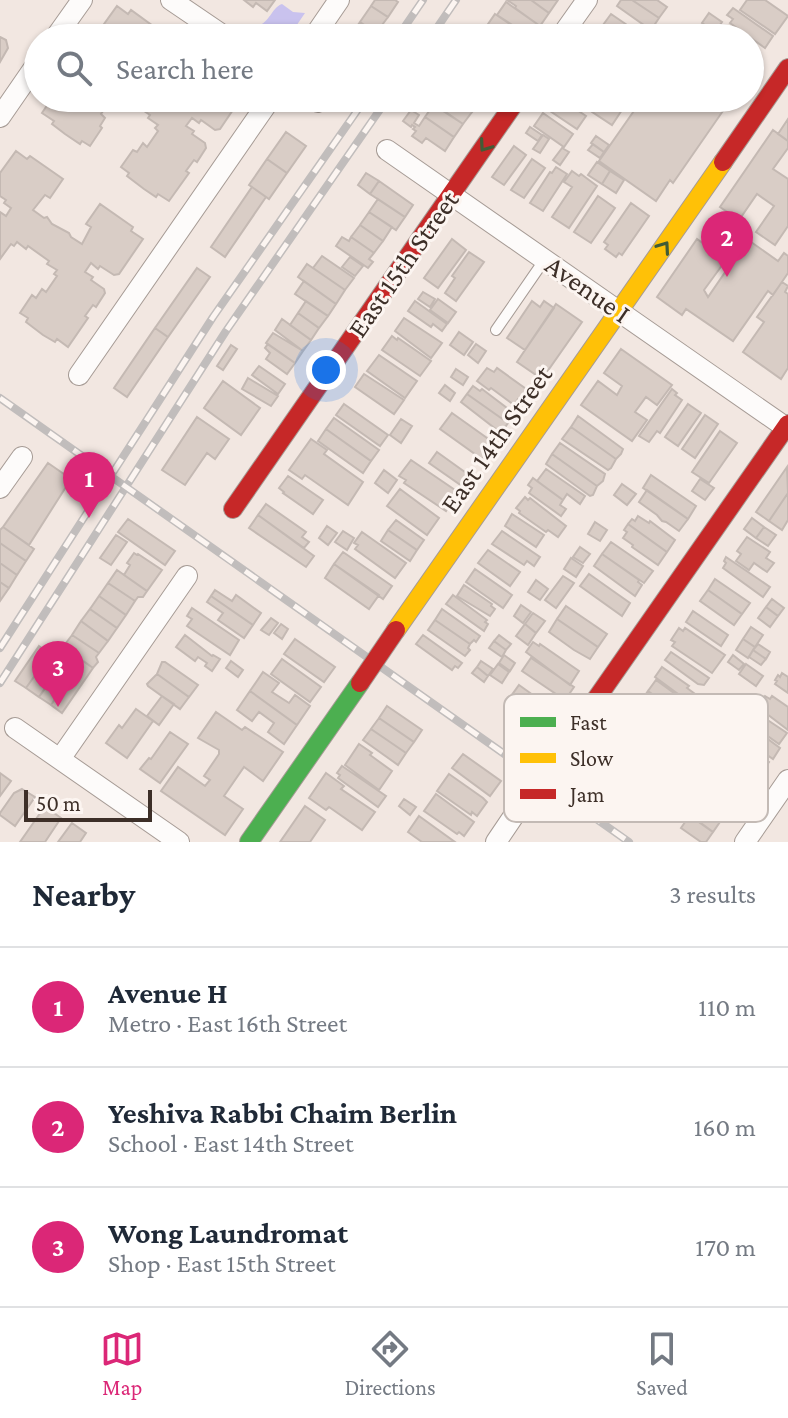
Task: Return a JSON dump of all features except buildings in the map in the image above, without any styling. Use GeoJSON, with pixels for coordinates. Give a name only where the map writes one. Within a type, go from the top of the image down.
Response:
{"type":"FeatureCollection","features":[{"type":"Feature","properties":{"kind":"street"},"geometry":{"type":"LineString","coordinates":[[65,24],[82,0]]}},
{"type":"Feature","properties":{"kind":"street"},"geometry":{"type":"LineString","coordinates":[[171,0],[206,24]]}},
{"type":"Feature","properties":{"kind":"street"},"geometry":{"type":"LineString","coordinates":[[323,24],[339,0]]}},
{"type":"Feature","properties":{"kind":"street"},"geometry":{"type":"LineString","coordinates":[[570,24],[587,0]]}},
{"type":"Feature","properties":{"kind":"street","name":"East 14th Street"},"geometry":{"type":"LineString","coordinates":[[764,103],[788,68]]}},
{"type":"Feature","properties":{"kind":"street"},"geometry":{"type":"LineString","coordinates":[[0,117],[24,82]]}},
{"type":"Feature","properties":{"kind":"street"},"geometry":{"type":"LineString","coordinates":[[79,375],[261,112]]}},
{"type":"Feature","properties":{"kind":"street","name":"East 15th Street"},"geometry":{"type":"LineString","coordinates":[[233,509],[508,112]]}},
{"type":"Feature","properties":{"kind":"street","name":"East 14th Street"},"geometry":{"type":"LineString","coordinates":[[249,842],[757,112]]}},
{"type":"Feature","properties":{"kind":"street","name":"Avenue I"},"geometry":{"type":"LineString","coordinates":[[387,150],[787,427]]}},
{"type":"Feature","properties":{"kind":"street"},"geometry":{"type":"LineString","coordinates":[[600,694],[787,427]]}},
{"type":"Feature","properties":{"kind":"street"},"geometry":{"type":"LineString","coordinates":[[0,488],[22,457]]}},
{"type":"Feature","properties":{"kind":"street"},"geometry":{"type":"LineString","coordinates":[[60,759],[187,576]]}},
{"type":"Feature","properties":{"kind":"street"},"geometry":{"type":"LineString","coordinates":[[15,728],[179,842]]}},
{"type":"Feature","properties":{"kind":"street"},"geometry":{"type":"LineString","coordinates":[[768,809],[788,780]]}},
{"type":"Feature","properties":{"kind":"street"},"geometry":{"type":"LineString","coordinates":[[496,842],[510,822]]}},
{"type":"Feature","properties":{"kind":"street"},"geometry":{"type":"LineString","coordinates":[[745,842],[759,822]]}},
{"type":"Feature","properties":{"kind":"lane"},"geometry":{"type":"LineString","coordinates":[[496,330],[545,259]]}},
{"type":"Feature","properties":{"kind":"shaded area"},"geometry":{"type":"Polygon","coordinates":[[[282,4],[293,12],[305,13],[298,24],[261,24],[282,4]]]}},
{"type":"Feature","properties":{"kind":"railway"},"geometry":{"type":"LineString","coordinates":[[407,24],[423,0]]}},
{"type":"Feature","properties":{"kind":"railway"},"geometry":{"type":"LineString","coordinates":[[440,24],[456,0]]}},
{"type":"Feature","properties":{"kind":"railway"},"geometry":{"type":"LineString","coordinates":[[0,648],[213,317],[356,112]]}},
{"type":"Feature","properties":{"kind":"railway"},"geometry":{"type":"LineString","coordinates":[[0,683],[226,331],[378,112]]}},
{"type":"Feature","properties":{"kind":"railway"},"geometry":{"type":"LineString","coordinates":[[0,398],[504,754]]}},
{"type":"Feature","properties":{"kind":"railway"},"geometry":{"type":"LineString","coordinates":[[601,822],[629,842]]}},
{"type":"Feature","properties":{"kind":"traffic: fast"},"geometry":{"type":"LineString","coordinates":[[249,842],[360,683]]}},
{"type":"Feature","properties":{"kind":"traffic: slow"},"geometry":{"type":"LineString","coordinates":[[396,630],[723,162]]}},
{"type":"Feature","properties":{"kind":"traffic: jam"},"geometry":{"type":"LineString","coordinates":[[764,103],[788,68]]}},
{"type":"Feature","properties":{"kind":"traffic: jam"},"geometry":{"type":"LineString","coordinates":[[233,509],[508,112]]}},
{"type":"Feature","properties":{"kind":"traffic: jam"},"geometry":{"type":"LineString","coordinates":[[723,162],[758,112]]}},
{"type":"Feature","properties":{"kind":"traffic: jam"},"geometry":{"type":"LineString","coordinates":[[600,694],[788,424]]}},
{"type":"Feature","properties":{"kind":"traffic: jam"},"geometry":{"type":"LineString","coordinates":[[360,683],[396,630]]}},
{"type":"Feature","properties":{"kind":"place","name":"Yeshiva Rabbi Chaim Berlin"},"geometry":{"type":"Point","coordinates":[727,277]}},
{"type":"Feature","properties":{"kind":"place","name":"Avenue H"},"geometry":{"type":"Point","coordinates":[89,518]}},
{"type":"Feature","properties":{"kind":"place","name":"Wong Laundromat"},"geometry":{"type":"Point","coordinates":[58,707]}}]}
